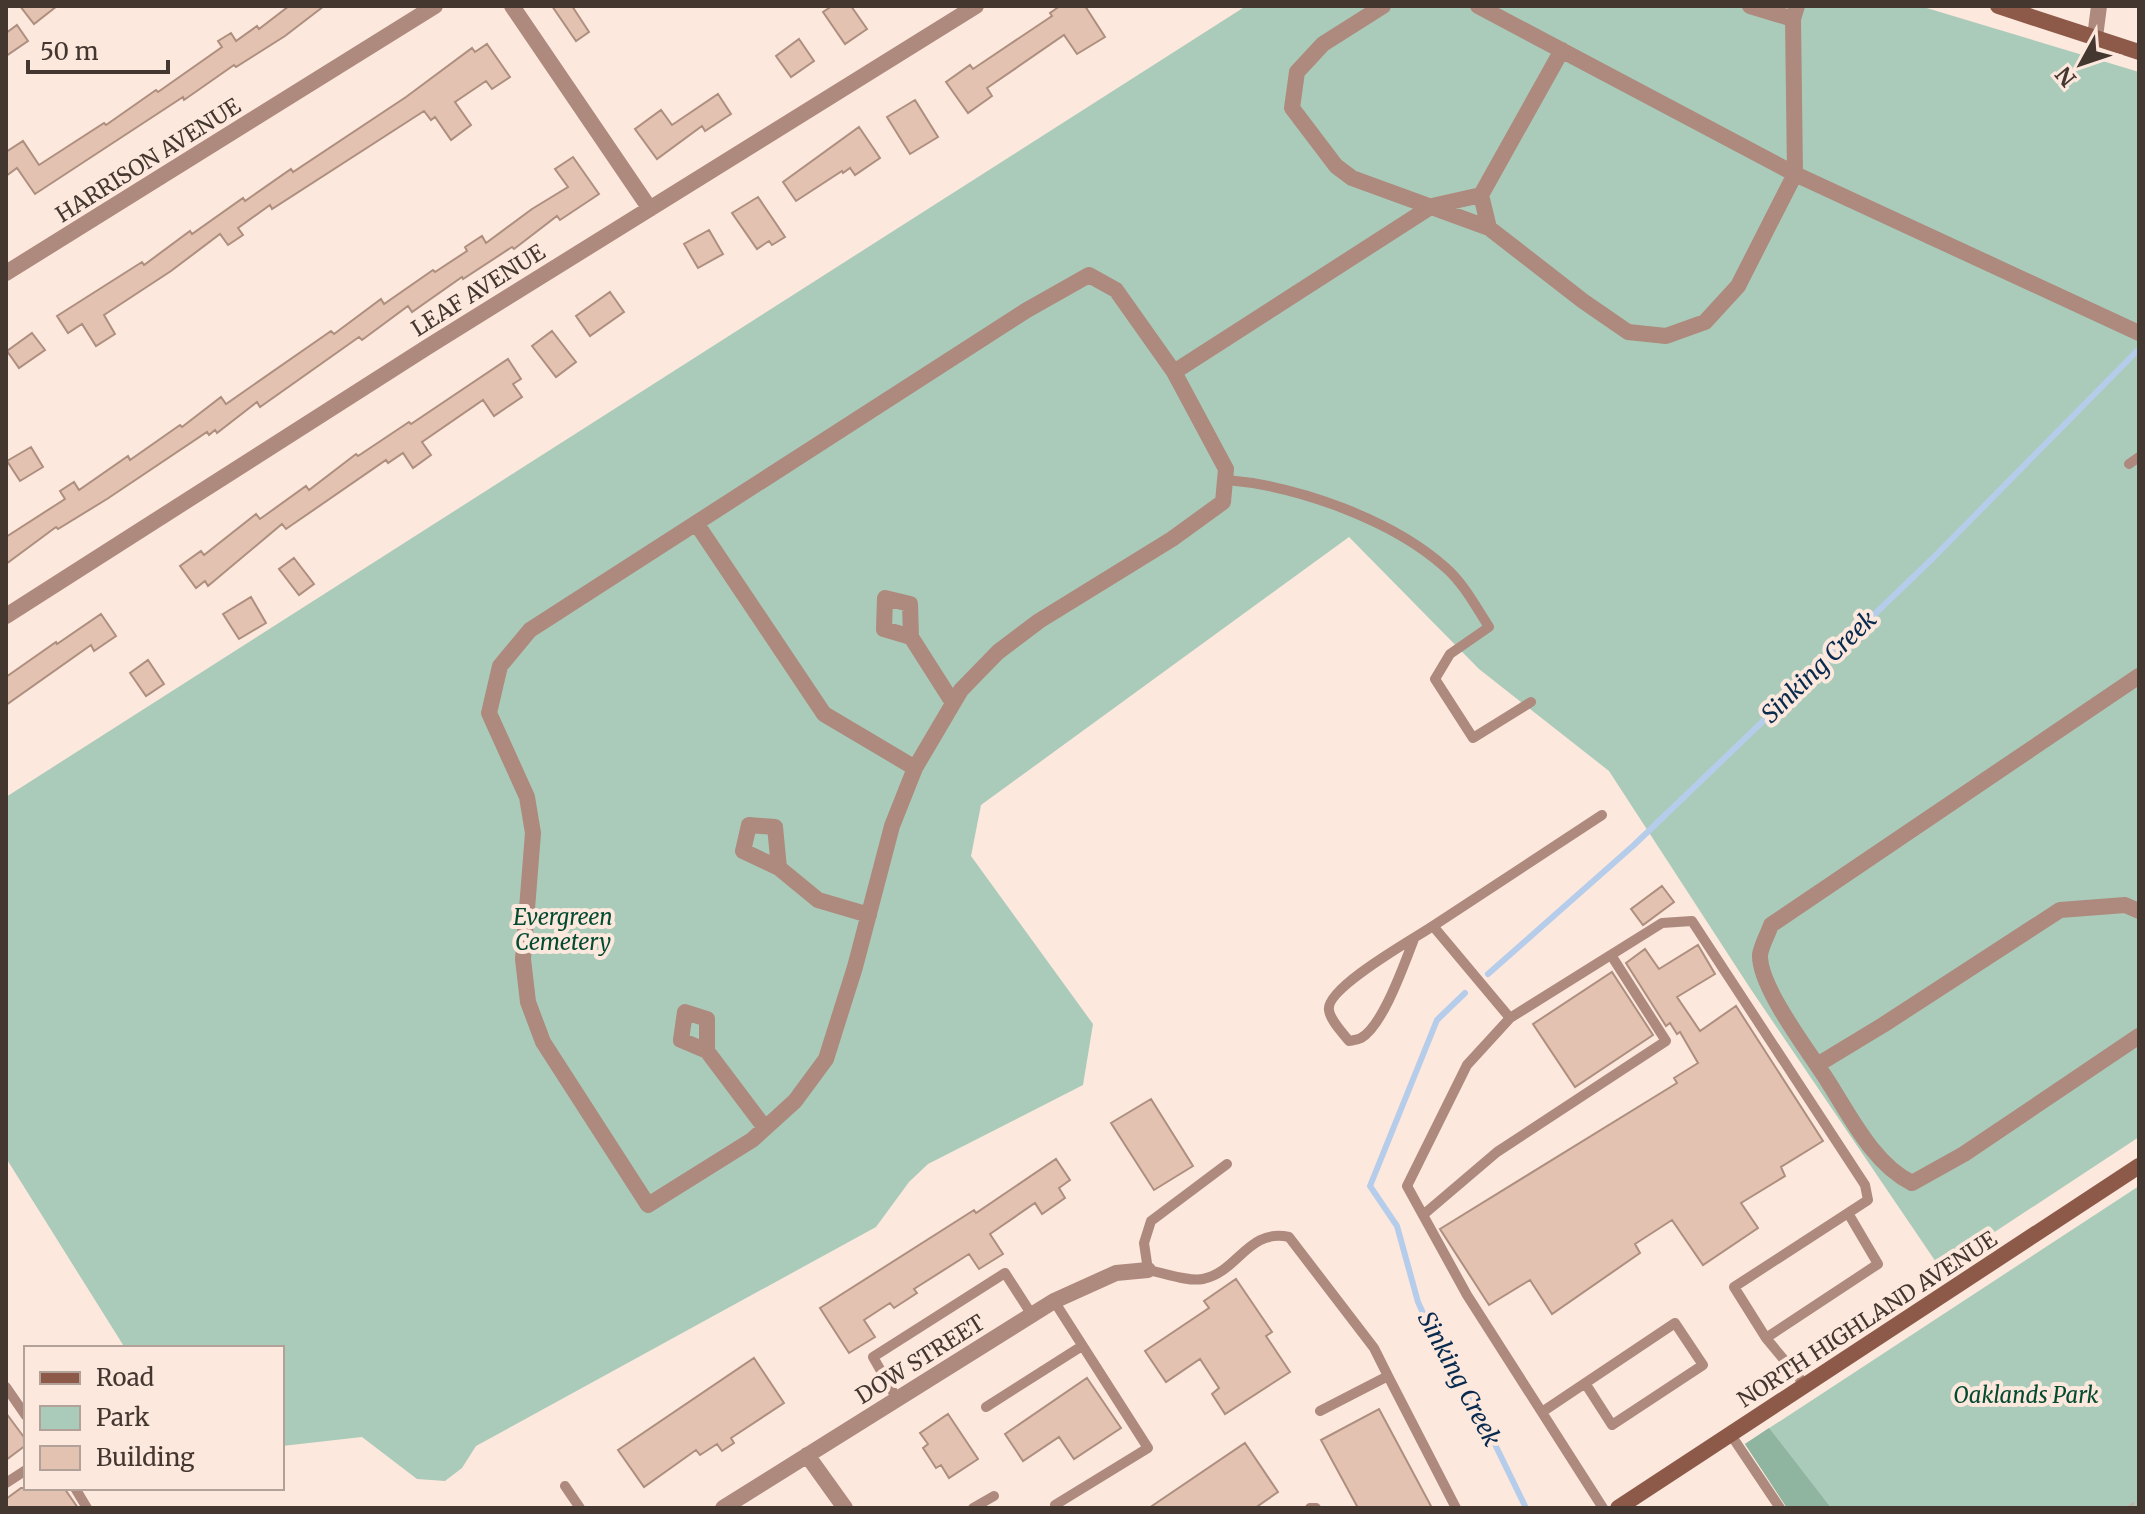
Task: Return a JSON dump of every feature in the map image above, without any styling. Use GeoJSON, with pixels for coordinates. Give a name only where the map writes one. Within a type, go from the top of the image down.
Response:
{"type":"FeatureCollection","features":[{"type":"Feature","properties":{"kind":"street","name":"HARRISON AVENUE"},"geometry":{"type":"LineString","coordinates":[[6,273],[435,6]]}},
{"type":"Feature","properties":{"kind":"street"},"geometry":{"type":"LineString","coordinates":[[512,6],[650,209]]}},
{"type":"Feature","properties":{"kind":"street","name":"LEAF AVENUE"},"geometry":{"type":"LineString","coordinates":[[6,616],[429,346],[976,6]]}},
{"type":"Feature","properties":{"kind":"street"},"geometry":{"type":"LineString","coordinates":[[1383,6],[1323,44],[1297,72],[1292,108],[1336,166],[1352,178],[1489,228],[1628,332],[1666,336],[1705,322],[1738,286],[1795,174],[1795,12],[1750,6]]}},
{"type":"Feature","properties":{"kind":"street"},"geometry":{"type":"LineString","coordinates":[[1478,6],[1795,174],[2139,333]]}},
{"type":"Feature","properties":{"kind":"street"},"geometry":{"type":"LineString","coordinates":[[1998,6],[2139,52]]}},
{"type":"Feature","properties":{"kind":"street"},"geometry":{"type":"LineString","coordinates":[[2095,37],[2099,6]]}},
{"type":"Feature","properties":{"kind":"street"},"geometry":{"type":"LineString","coordinates":[[1489,228],[1481,195],[1562,50]]}},
{"type":"Feature","properties":{"kind":"street"},"geometry":{"type":"LineString","coordinates":[[1174,372],[1432,206],[1481,195]]}},
{"type":"Feature","properties":{"kind":"street"},"geometry":{"type":"LineString","coordinates":[[1089,275],[1116,290],[1174,372],[1226,469],[1227,480],[1223,502],[1172,539],[1039,621],[998,652],[961,690],[915,768],[892,826],[826,1059],[795,1101],[752,1140],[648,1205],[543,1042],[528,1002],[523,959],[533,833],[527,797],[489,713],[500,666],[530,630],[1027,310],[1089,275]]}},
{"type":"Feature","properties":{"kind":"street"},"geometry":{"type":"LineString","coordinates":[[696,523],[824,714],[915,768]]}},
{"type":"Feature","properties":{"kind":"street"},"geometry":{"type":"LineString","coordinates":[[911,637],[953,703]]}},
{"type":"Feature","properties":{"kind":"street"},"geometry":{"type":"LineString","coordinates":[[2139,676],[1771,925],[1760,955],[1769,987],[1785,1018],[1864,1137],[1894,1174],[1912,1183],[1964,1154],[2139,1036]]}},
{"type":"Feature","properties":{"kind":"street"},"geometry":{"type":"LineString","coordinates":[[779,868],[818,900],[869,915]]}},
{"type":"Feature","properties":{"kind":"street"},"geometry":{"type":"LineString","coordinates":[[1817,1065],[2060,910],[2125,905],[2139,911]]}},
{"type":"Feature","properties":{"kind":"street"},"geometry":{"type":"LineString","coordinates":[[707,1051],[765,1128]]}},
{"type":"Feature","properties":{"kind":"street","name":"NORTH HIGHLAND AVENUE"},"geometry":{"type":"LineString","coordinates":[[1621,1507],[2139,1166]]}},
{"type":"Feature","properties":{"kind":"street","name":"DOW STREET"},"geometry":{"type":"LineString","coordinates":[[723,1508],[1054,1301],[1116,1273],[1148,1270]]}},
{"type":"Feature","properties":{"kind":"street"},"geometry":{"type":"LineString","coordinates":[[807,1455],[845,1508]]}},
{"type":"Feature","properties":{"kind":"lane"},"geometry":{"type":"LineString","coordinates":[[2129,464],[2139,457]]}},
{"type":"Feature","properties":{"kind":"lane"},"geometry":{"type":"LineString","coordinates":[[1227,480],[1262,483],[1335,504],[1405,539],[1446,568],[1467,592],[1489,627],[1450,654],[1435,679],[1473,738],[1531,702]]}},
{"type":"Feature","properties":{"kind":"lane"},"geometry":{"type":"LineString","coordinates":[[1414,939],[1392,993],[1374,1024],[1362,1038],[1349,1041],[1328,1011],[1329,1000],[1340,987],[1602,815]]}},
{"type":"Feature","properties":{"kind":"lane"},"geometry":{"type":"LineString","coordinates":[[1603,1508],[1467,1295],[1407,1186],[1467,1065],[1510,1018],[1662,923],[1692,921],[1865,1185],[1868,1200],[1734,1287],[1766,1338],[1805,1385]]}},
{"type":"Feature","properties":{"kind":"lane"},"geometry":{"type":"LineString","coordinates":[[1433,926],[1510,1018]]}},
{"type":"Feature","properties":{"kind":"lane"},"geometry":{"type":"LineString","coordinates":[[1423,1215],[1497,1152],[1666,1041],[1611,955]]}},
{"type":"Feature","properties":{"kind":"lane"},"geometry":{"type":"LineString","coordinates":[[1227,1164],[1151,1221],[1144,1243],[1148,1270],[1200,1280],[1214,1275],[1264,1236],[1275,1234],[1289,1237],[1374,1348],[1456,1508]]}},
{"type":"Feature","properties":{"kind":"lane"},"geometry":{"type":"LineString","coordinates":[[1766,1338],[1878,1264],[1848,1213]]}},
{"type":"Feature","properties":{"kind":"lane"},"geometry":{"type":"LineString","coordinates":[[897,1399],[873,1357],[1005,1273],[1032,1315]]}},
{"type":"Feature","properties":{"kind":"lane"},"geometry":{"type":"LineString","coordinates":[[1054,1301],[1148,1448],[1055,1505]]}},
{"type":"Feature","properties":{"kind":"lane"},"geometry":{"type":"LineString","coordinates":[[1542,1412],[1585,1383],[1675,1323],[1703,1365],[1612,1425],[1585,1383]]}},
{"type":"Feature","properties":{"kind":"lane"},"geometry":{"type":"LineString","coordinates":[[986,1407],[1082,1346]]}},
{"type":"Feature","properties":{"kind":"lane"},"geometry":{"type":"LineString","coordinates":[[1320,1411],[1388,1376]]}},
{"type":"Feature","properties":{"kind":"lane"},"geometry":{"type":"LineString","coordinates":[[6,1387],[24,1413]]}},
{"type":"Feature","properties":{"kind":"lane"},"geometry":{"type":"LineString","coordinates":[[1731,1435],[1780,1508]]}},
{"type":"Feature","properties":{"kind":"lane"},"geometry":{"type":"LineString","coordinates":[[6,1483],[24,1471]]}},
{"type":"Feature","properties":{"kind":"lane"},"geometry":{"type":"LineString","coordinates":[[565,1486],[580,1508]]}},
{"type":"Feature","properties":{"kind":"lane"},"geometry":{"type":"LineString","coordinates":[[76,1490],[87,1508]]}},
{"type":"Feature","properties":{"kind":"lane"},"geometry":{"type":"LineString","coordinates":[[973,1508],[994,1496]]}},
{"type":"Feature","properties":{"kind":"path"},"geometry":{"type":"LineString","coordinates":[[2128,1508],[2139,1499]]}},
{"type":"Feature","properties":{"kind":"green space","name":"Evergreen Cemetery"},"geometry":{"type":"Polygon","coordinates":[[[1246,6],[1920,6],[2139,72],[2139,1137],[1940,1268],[1750,988],[1609,771],[1479,669],[1349,537],[981,805],[971,856],[1093,1024],[1083,1085],[928,1164],[909,1182],[876,1227],[476,1446],[462,1468],[445,1481],[417,1479],[362,1437],[284,1446],[284,1346],[124,1346],[6,1158],[6,797],[1246,6]]]}},
{"type":"Feature","properties":{"kind":"green space","name":"Oaklands Park"},"geometry":{"type":"Polygon","coordinates":[[[2139,1186],[2139,1508],[1787,1508],[1745,1444],[2139,1186]]]}},
{"type":"Feature","properties":{"kind":"green space"},"geometry":{"type":"Polygon","coordinates":[[[1769,1428],[1831,1508],[1787,1508],[1745,1444],[1769,1428]]]}},
{"type":"Feature","properties":{"kind":"building"},"geometry":{"type":"Polygon","coordinates":[[[20,6],[57,6],[34,24],[20,6]]]}},
{"type":"Feature","properties":{"kind":"building"},"geometry":{"type":"Polygon","coordinates":[[[289,6],[324,6],[285,36],[236,67],[234,65],[184,100],[183,97],[35,194],[17,168],[6,176],[6,152],[23,141],[39,165],[104,123],[106,125],[156,90],[158,92],[222,47],[218,41],[231,33],[236,41],[257,26],[259,29],[289,6]]]}},
{"type":"Feature","properties":{"kind":"building"},"geometry":{"type":"Polygon","coordinates":[[[552,6],[572,6],[589,32],[576,41],[552,6]]]}},
{"type":"Feature","properties":{"kind":"building"},"geometry":{"type":"Polygon","coordinates":[[[832,6],[851,6],[867,29],[845,44],[823,12],[832,6]]]}},
{"type":"Feature","properties":{"kind":"building"},"geometry":{"type":"Polygon","coordinates":[[[1060,6],[1085,6],[1105,37],[1077,54],[1064,35],[987,88],[992,96],[968,113],[946,82],[970,65],[973,69],[1052,16],[1050,13],[1060,6]]]}},
{"type":"Feature","properties":{"kind":"building"},"geometry":{"type":"Polygon","coordinates":[[[17,25],[28,41],[6,56],[6,33],[17,25]]]}},
{"type":"Feature","properties":{"kind":"building"},"geometry":{"type":"Polygon","coordinates":[[[799,39],[814,61],[791,77],[776,56],[799,39]]]}},
{"type":"Feature","properties":{"kind":"building"},"geometry":{"type":"Polygon","coordinates":[[[487,44],[510,77],[492,89],[486,81],[455,102],[471,125],[451,140],[435,117],[431,120],[424,111],[272,209],[270,205],[238,228],[243,235],[228,245],[220,234],[104,315],[115,334],[96,346],[82,324],[68,333],[57,316],[142,262],[144,265],[243,198],[245,201],[291,169],[293,172],[406,97],[472,48],[475,52],[487,44]]]}},
{"type":"Feature","properties":{"kind":"building"},"geometry":{"type":"Polygon","coordinates":[[[718,94],[731,114],[705,131],[702,126],[657,159],[635,129],[661,110],[672,125],[718,94]]]}},
{"type":"Feature","properties":{"kind":"building"},"geometry":{"type":"Polygon","coordinates":[[[915,100],[938,137],[910,154],[887,117],[915,100]]]}},
{"type":"Feature","properties":{"kind":"building"},"geometry":{"type":"Polygon","coordinates":[[[859,127],[880,158],[855,175],[850,168],[842,171],[796,201],[783,182],[859,127]]]}},
{"type":"Feature","properties":{"kind":"building"},"geometry":{"type":"Polygon","coordinates":[[[573,157],[599,194],[560,220],[557,216],[514,249],[512,247],[462,277],[412,312],[408,306],[260,407],[257,402],[217,433],[215,430],[209,435],[207,432],[107,499],[58,529],[56,527],[6,564],[6,537],[65,499],[60,491],[74,482],[79,490],[128,456],[130,460],[180,425],[182,427],[221,397],[226,404],[331,331],[334,334],[381,299],[384,304],[467,251],[465,247],[482,236],[486,243],[568,187],[555,169],[573,157]]]}},
{"type":"Feature","properties":{"kind":"building"},"geometry":{"type":"Polygon","coordinates":[[[758,197],[785,237],[772,245],[769,241],[757,249],[732,213],[758,197]]]}},
{"type":"Feature","properties":{"kind":"building"},"geometry":{"type":"Polygon","coordinates":[[[709,230],[723,254],[698,268],[684,244],[709,230]]]}},
{"type":"Feature","properties":{"kind":"building"},"geometry":{"type":"Polygon","coordinates":[[[610,292],[624,312],[590,336],[576,316],[610,292]]]}},
{"type":"Feature","properties":{"kind":"building"},"geometry":{"type":"Polygon","coordinates":[[[552,331],[576,362],[556,377],[532,346],[552,331]]]}},
{"type":"Feature","properties":{"kind":"building"},"geometry":{"type":"Polygon","coordinates":[[[32,333],[45,350],[19,368],[7,351],[32,333]]]}},
{"type":"Feature","properties":{"kind":"building"},"geometry":{"type":"Polygon","coordinates":[[[508,359],[521,379],[513,384],[522,397],[494,416],[483,400],[422,442],[431,455],[413,468],[403,453],[388,463],[386,460],[286,529],[282,524],[208,586],[205,581],[196,588],[180,566],[201,551],[204,555],[256,514],[260,519],[306,486],[309,490],[356,454],[358,456],[409,422],[411,424],[508,359]]]}},
{"type":"Feature","properties":{"kind":"building"},"geometry":{"type":"Polygon","coordinates":[[[31,447],[43,467],[20,481],[7,461],[31,447]]]}},
{"type":"Feature","properties":{"kind":"building"},"geometry":{"type":"Polygon","coordinates":[[[294,558],[314,584],[299,595],[279,569],[294,558]]]}},
{"type":"Feature","properties":{"kind":"building"},"geometry":{"type":"Polygon","coordinates":[[[251,597],[266,623],[239,639],[223,614],[251,597]]]}},
{"type":"Feature","properties":{"kind":"building"},"geometry":{"type":"Polygon","coordinates":[[[101,614],[116,636],[94,651],[91,645],[6,705],[6,677],[101,614]]]}},
{"type":"Feature","properties":{"kind":"building"},"geometry":{"type":"Polygon","coordinates":[[[148,660],[164,684],[146,696],[130,673],[148,660]]]}},
{"type":"Feature","properties":{"kind":"building"},"geometry":{"type":"Polygon","coordinates":[[[1662,886],[1674,902],[1643,925],[1631,909],[1662,886]]]}},
{"type":"Feature","properties":{"kind":"building"},"geometry":{"type":"Polygon","coordinates":[[[1698,945],[1715,974],[1677,997],[1700,1031],[1736,1006],[1823,1141],[1781,1167],[1785,1176],[1741,1203],[1758,1228],[1703,1265],[1672,1220],[1635,1244],[1640,1253],[1552,1314],[1530,1280],[1489,1305],[1440,1229],[1677,1083],[1674,1078],[1698,1063],[1680,1032],[1677,1034],[1670,1023],[1666,1026],[1626,963],[1645,949],[1659,969],[1698,945]]]}},
{"type":"Feature","properties":{"kind":"building"},"geometry":{"type":"Polygon","coordinates":[[[1612,972],[1653,1035],[1575,1087],[1533,1024],[1612,972]]]}},
{"type":"Feature","properties":{"kind":"building"},"geometry":{"type":"Polygon","coordinates":[[[1151,1099],[1193,1166],[1154,1190],[1111,1123],[1151,1099]]]}},
{"type":"Feature","properties":{"kind":"building"},"geometry":{"type":"Polygon","coordinates":[[[1056,1159],[1070,1180],[1059,1188],[1065,1198],[1042,1214],[1035,1203],[990,1234],[1003,1254],[979,1269],[969,1254],[914,1289],[917,1293],[894,1308],[890,1303],[864,1320],[875,1337],[849,1353],[820,1308],[974,1210],[976,1213],[1056,1159]]]}},
{"type":"Feature","properties":{"kind":"building"},"geometry":{"type":"Polygon","coordinates":[[[1236,1279],[1272,1332],[1266,1336],[1290,1372],[1225,1414],[1212,1394],[1219,1388],[1200,1359],[1166,1382],[1145,1351],[1209,1308],[1204,1301],[1236,1279]]]}},
{"type":"Feature","properties":{"kind":"building"},"geometry":{"type":"Polygon","coordinates":[[[754,1358],[784,1403],[731,1438],[734,1443],[722,1451],[717,1444],[700,1455],[696,1450],[644,1487],[618,1450],[754,1358]]]}},
{"type":"Feature","properties":{"kind":"building"},"geometry":{"type":"Polygon","coordinates":[[[1087,1378],[1121,1428],[1074,1459],[1059,1437],[1023,1461],[1005,1434],[1087,1378]]]}},
{"type":"Feature","properties":{"kind":"building"},"geometry":{"type":"Polygon","coordinates":[[[1379,1409],[1432,1508],[1358,1508],[1321,1440],[1379,1409]]]}},
{"type":"Feature","properties":{"kind":"building"},"geometry":{"type":"Polygon","coordinates":[[[6,1413],[24,1437],[24,1446],[6,1460],[6,1413]]]}},
{"type":"Feature","properties":{"kind":"building"},"geometry":{"type":"Polygon","coordinates":[[[948,1414],[978,1459],[949,1478],[941,1465],[936,1468],[923,1448],[928,1444],[920,1433],[948,1414]]]}},
{"type":"Feature","properties":{"kind":"building"},"geometry":{"type":"Polygon","coordinates":[[[1245,1443],[1278,1492],[1255,1508],[1149,1508],[1245,1443]]]}},
{"type":"Feature","properties":{"kind":"building"},"geometry":{"type":"Polygon","coordinates":[[[21,1488],[65,1490],[78,1508],[6,1508],[6,1499],[21,1488]]]}},
{"type":"Feature","properties":{"kind":"waterway","name":"Sinking Creek"},"geometry":{"type":"LineString","coordinates":[[1488,974],[1634,845],[1932,559],[2139,349]]}},
{"type":"Feature","properties":{"kind":"waterway","name":"Sinking Creek"},"geometry":{"type":"LineString","coordinates":[[1465,993],[1437,1020],[1370,1186],[1397,1226],[1418,1302],[1441,1353],[1471,1395],[1526,1508]]}}]}
